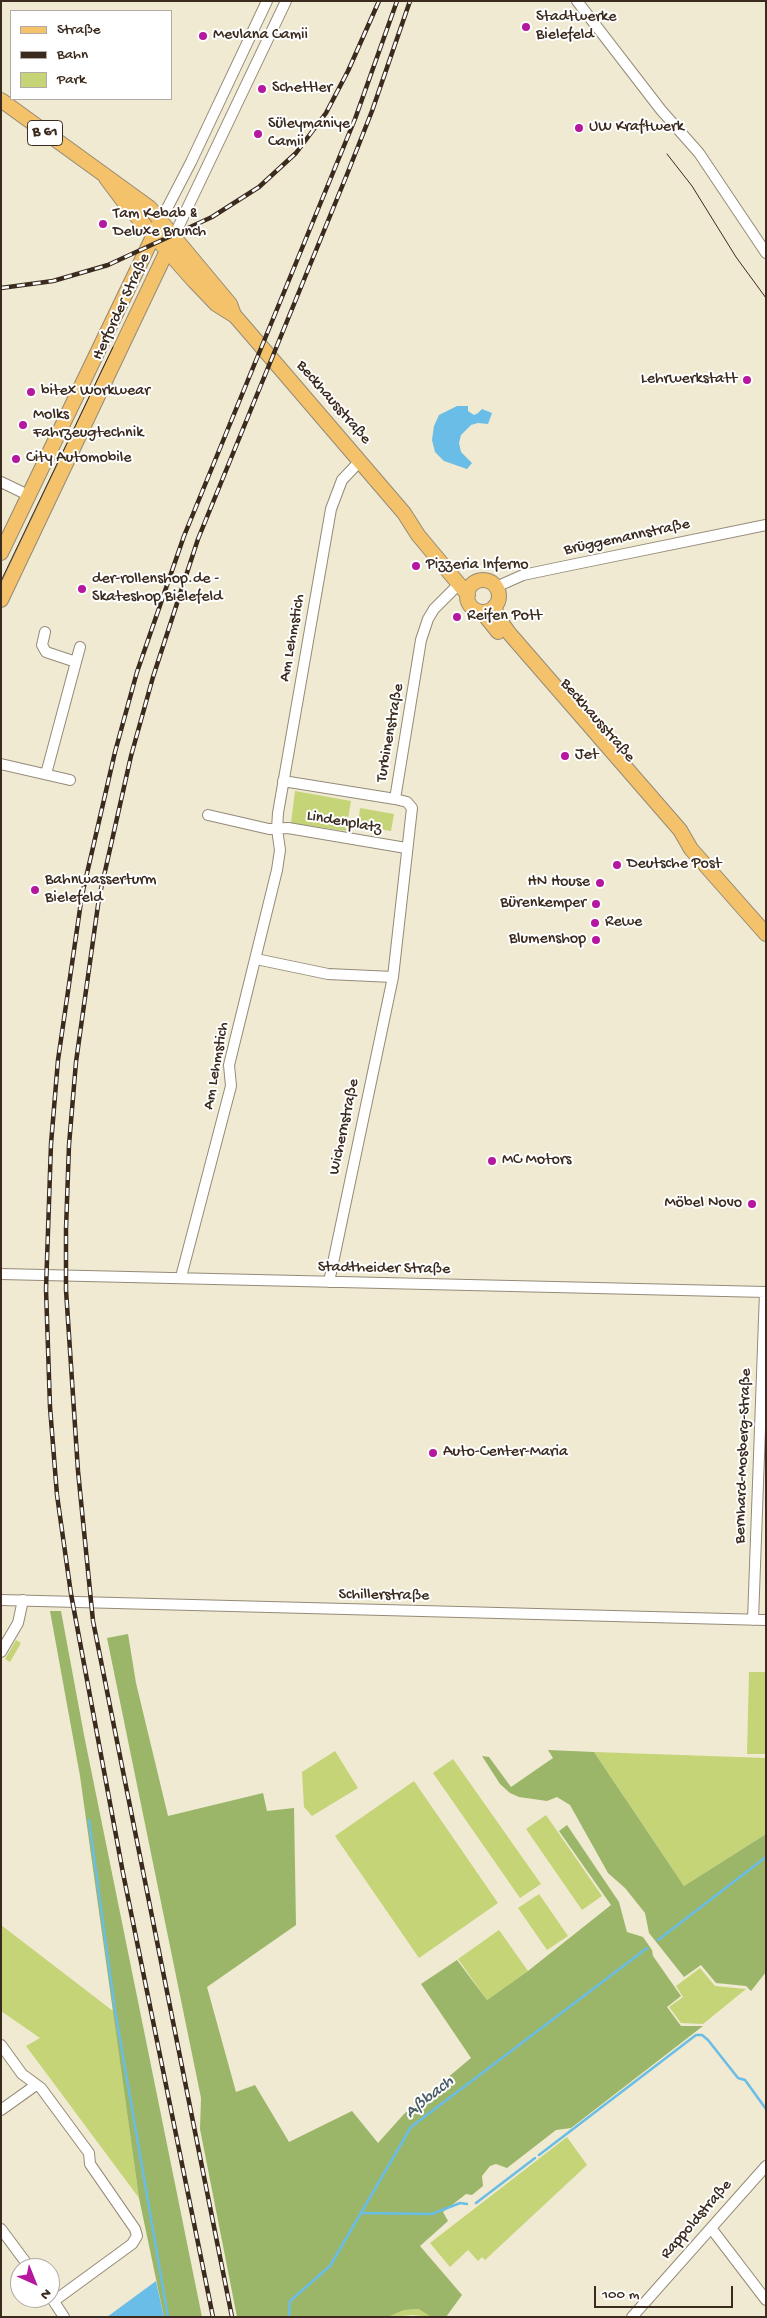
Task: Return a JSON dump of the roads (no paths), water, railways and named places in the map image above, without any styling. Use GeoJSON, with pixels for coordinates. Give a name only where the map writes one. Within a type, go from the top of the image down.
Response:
{"type":"FeatureCollection","features":[{"type":"Feature","properties":{"kind":"main road","name":"B 61"},"geometry":{"type":"LineString","coordinates":[[1,100],[106,178],[134,195],[161,220],[174,236]]}},
{"type":"Feature","properties":{"kind":"main road","name":"B 61"},"geometry":{"type":"LineString","coordinates":[[106,178],[124,202],[153,234]]}},
{"type":"Feature","properties":{"kind":"main road","name":"Herforder Straße"},"geometry":{"type":"LineString","coordinates":[[1,553],[161,220]]}},
{"type":"Feature","properties":{"kind":"main road","name":"Beckhausstraße"},"geometry":{"type":"LineString","coordinates":[[153,234],[216,304],[235,316],[404,513],[418,536],[467,587]]}},
{"type":"Feature","properties":{"kind":"main road","name":"Herforder Straße"},"geometry":{"type":"LineString","coordinates":[[1,600],[174,236]]}},
{"type":"Feature","properties":{"kind":"main road","name":"Beckhausstraße"},"geometry":{"type":"LineString","coordinates":[[174,236],[230,304],[235,316]]}},
{"type":"Feature","properties":{"kind":"main road"},"geometry":{"type":"LineString","coordinates":[[488,580],[496,586],[499,596],[488,609],[471,606],[467,587],[478,581],[488,580]]}},
{"type":"Feature","properties":{"kind":"main road","name":"Beckhausstraße"},"geometry":{"type":"LineString","coordinates":[[488,609],[499,619],[680,830],[691,849],[766,934]]}},
{"type":"Feature","properties":{"kind":"street","name":"Herforder Straße"},"geometry":{"type":"LineString","coordinates":[[174,236],[286,1]]}},
{"type":"Feature","properties":{"kind":"street"},"geometry":{"type":"LineString","coordinates":[[577,1],[661,110],[696,149],[762,238],[766,253]]}},
{"type":"Feature","properties":{"kind":"street","name":"Herforder Straße"},"geometry":{"type":"LineString","coordinates":[[161,220],[191,162],[266,4]]}},
{"type":"Feature","properties":{"kind":"street"},"geometry":{"type":"LineString","coordinates":[[266,4],[271,13],[268,25],[270,33]]}},
{"type":"Feature","properties":{"kind":"street","name":"Am Lehmstich"},"geometry":{"type":"LineString","coordinates":[[181,1277],[231,1086],[228,1065],[277,870],[280,850],[277,829],[283,781],[331,509],[342,480],[360,461]]}},
{"type":"Feature","properties":{"kind":"street"},"geometry":{"type":"LineString","coordinates":[[1,482],[28,495]]}},
{"type":"Feature","properties":{"kind":"street","name":"Brüggemannstraße"},"geometry":{"type":"LineString","coordinates":[[496,586],[518,577],[566,566],[766,525]]}},
{"type":"Feature","properties":{"kind":"street","name":"Turbinenstraße"},"geometry":{"type":"LineString","coordinates":[[393,977],[412,808],[407,802],[394,799],[424,630],[428,619],[440,601],[467,587]]}},
{"type":"Feature","properties":{"kind":"street"},"geometry":{"type":"LineString","coordinates":[[45,632],[43,650],[49,654],[76,662]]}},
{"type":"Feature","properties":{"kind":"street"},"geometry":{"type":"LineString","coordinates":[[46,774],[80,647]]}},
{"type":"Feature","properties":{"kind":"street"},"geometry":{"type":"LineString","coordinates":[[1,764],[70,780]]}},
{"type":"Feature","properties":{"kind":"street","name":"Lindenplatz"},"geometry":{"type":"LineString","coordinates":[[283,781],[394,799]]}},
{"type":"Feature","properties":{"kind":"street"},"geometry":{"type":"LineString","coordinates":[[208,815],[269,830],[277,829]]}},
{"type":"Feature","properties":{"kind":"street","name":"Lindenplatz"},"geometry":{"type":"LineString","coordinates":[[277,829],[288,828],[406,848]]}},
{"type":"Feature","properties":{"kind":"street"},"geometry":{"type":"LineString","coordinates":[[256,959],[328,974],[393,977]]}},
{"type":"Feature","properties":{"kind":"street","name":"Wichernstraße"},"geometry":{"type":"LineString","coordinates":[[329,1282],[393,977]]}},
{"type":"Feature","properties":{"kind":"street","name":"Stadtheider Straße"},"geometry":{"type":"LineString","coordinates":[[1,1274],[765,1292]]}},
{"type":"Feature","properties":{"kind":"street","name":"Bernhard-Mosberg-Straße"},"geometry":{"type":"LineString","coordinates":[[753,1620],[765,1292]]}},
{"type":"Feature","properties":{"kind":"street","name":"Schillerstraße"},"geometry":{"type":"LineString","coordinates":[[1,1600],[766,1620]]}},
{"type":"Feature","properties":{"kind":"street"},"geometry":{"type":"LineString","coordinates":[[1,1652],[18,1622],[22,1600]]}},
{"type":"Feature","properties":{"kind":"street"},"geometry":{"type":"LineString","coordinates":[[1,2045],[22,2074],[42,2088],[89,2153],[90,2164],[135,2229],[137,2236],[132,2244],[60,2294]]}},
{"type":"Feature","properties":{"kind":"street"},"geometry":{"type":"LineString","coordinates":[[1,2110],[36,2085]]}},
{"type":"Feature","properties":{"kind":"street","name":"Rappoldstraße"},"geometry":{"type":"LineString","coordinates":[[632,2317],[766,2166]]}},
{"type":"Feature","properties":{"kind":"street"},"geometry":{"type":"LineString","coordinates":[[711,2228],[766,2300]]}},
{"type":"Feature","properties":{"kind":"street"},"geometry":{"type":"LineString","coordinates":[[1,2229],[23,2258]]}},
{"type":"Feature","properties":{"kind":"water"},"geometry":{"type":"Polygon","coordinates":[[[457,406],[468,406],[468,411],[474,415],[482,409],[492,413],[488,424],[478,423],[471,425],[461,435],[459,443],[461,452],[472,463],[467,469],[444,461],[435,452],[432,440],[434,426],[439,415],[457,406]]]}},
{"type":"Feature","properties":{"kind":"water"},"geometry":{"type":"Polygon","coordinates":[[[156,2281],[164,2317],[107,2317],[156,2281]]]}},
{"type":"Feature","properties":{"kind":"waterway"},"geometry":{"type":"LineString","coordinates":[[89,1820],[115,2010],[168,2317]]}},
{"type":"Feature","properties":{"kind":"waterway","name":"Aßbach"},"geometry":{"type":"LineString","coordinates":[[658,1940],[766,1857]]}},
{"type":"Feature","properties":{"kind":"waterway","name":"Aßbach"},"geometry":{"type":"LineString","coordinates":[[289,2317],[290,2301],[330,2266],[411,2127],[647,1948]]}},
{"type":"Feature","properties":{"kind":"waterway"},"geometry":{"type":"LineString","coordinates":[[539,2155],[696,2035],[702,2035],[708,2040],[738,2078],[745,2080],[766,2109]]}},
{"type":"Feature","properties":{"kind":"waterway"},"geometry":{"type":"LineString","coordinates":[[476,2203],[535,2158]]}},
{"type":"Feature","properties":{"kind":"waterway"},"geometry":{"type":"LineString","coordinates":[[362,2213],[432,2214],[460,2203],[467,2204]]}},
{"type":"Feature","properties":{"kind":"tram line"},"geometry":{"type":"LineString","coordinates":[[667,154],[692,186],[736,257],[766,298]]}},
{"type":"Feature","properties":{"kind":"tram line"},"geometry":{"type":"LineString","coordinates":[[1,581],[113,347]]}},
{"type":"Feature","properties":{"kind":"railway"},"geometry":{"type":"LineString","coordinates":[[1,288],[53,281],[108,265],[212,217],[259,187],[296,153],[326,113],[348,71],[379,1]]}},
{"type":"Feature","properties":{"kind":"railway"},"geometry":{"type":"LineString","coordinates":[[213,2317],[123,1873],[71,1594],[57,1495],[50,1407],[46,1289],[51,1144],[58,1060],[82,895],[115,752],[137,672],[184,536],[355,119],[397,1]]}},
{"type":"Feature","properties":{"kind":"railway"},"geometry":{"type":"LineString","coordinates":[[232,2317],[93,1621],[78,1471],[66,1290],[69,1145],[76,1062],[99,898],[131,756],[153,677],[198,539],[348,172],[372,111],[410,1]]}},
{"type":"Feature","properties":{"kind":"place","name":"Stadtwerke Bielefeld"},"geometry":{"type":"Point","coordinates":[526,27]}},
{"type":"Feature","properties":{"kind":"place","name":"Mevlana Camii"},"geometry":{"type":"Point","coordinates":[203,36]}},
{"type":"Feature","properties":{"kind":"place","name":"Schettler"},"geometry":{"type":"Point","coordinates":[262,89]}},
{"type":"Feature","properties":{"kind":"place","name":"UW Kraftwerk"},"geometry":{"type":"Point","coordinates":[579,128]}},
{"type":"Feature","properties":{"kind":"place","name":"Süleymaniye Camii"},"geometry":{"type":"Point","coordinates":[258,134]}},
{"type":"Feature","properties":{"kind":"place","name":"Tam Kebab & Deluxe Brunch"},"geometry":{"type":"Point","coordinates":[103,224]}},
{"type":"Feature","properties":{"kind":"place","name":"Lehrwerkstatt"},"geometry":{"type":"Point","coordinates":[747,380]}},
{"type":"Feature","properties":{"kind":"place","name":"bitex Workwear"},"geometry":{"type":"Point","coordinates":[31,392]}},
{"type":"Feature","properties":{"kind":"place","name":"Molks Fahrzeugtechnik"},"geometry":{"type":"Point","coordinates":[23,425]}},
{"type":"Feature","properties":{"kind":"place","name":"City Automobile"},"geometry":{"type":"Point","coordinates":[16,459]}},
{"type":"Feature","properties":{"kind":"place","name":"Pizzeria Inferno"},"geometry":{"type":"Point","coordinates":[416,566]}},
{"type":"Feature","properties":{"kind":"place","name":"der-rollenshop.de - Skateshop Bielefeld"},"geometry":{"type":"Point","coordinates":[82,589]}},
{"type":"Feature","properties":{"kind":"place","name":"Reifen Pott"},"geometry":{"type":"Point","coordinates":[457,617]}},
{"type":"Feature","properties":{"kind":"place","name":"Jet"},"geometry":{"type":"Point","coordinates":[565,756]}},
{"type":"Feature","properties":{"kind":"place","name":"Deutsche Post"},"geometry":{"type":"Point","coordinates":[617,865]}},
{"type":"Feature","properties":{"kind":"place","name":"HN House"},"geometry":{"type":"Point","coordinates":[600,883]}},
{"type":"Feature","properties":{"kind":"place","name":"Bahnwasserturm Bielefeld"},"geometry":{"type":"Point","coordinates":[35,890]}},
{"type":"Feature","properties":{"kind":"place","name":"Bürenkemper"},"geometry":{"type":"Point","coordinates":[596,904]}},
{"type":"Feature","properties":{"kind":"place","name":"Rewe"},"geometry":{"type":"Point","coordinates":[595,923]}},
{"type":"Feature","properties":{"kind":"place","name":"Blumenshop"},"geometry":{"type":"Point","coordinates":[596,940]}},
{"type":"Feature","properties":{"kind":"place","name":"MC Motors"},"geometry":{"type":"Point","coordinates":[492,1161]}},
{"type":"Feature","properties":{"kind":"place","name":"Möbel Novo"},"geometry":{"type":"Point","coordinates":[752,1204]}},
{"type":"Feature","properties":{"kind":"place","name":"Auto-Center-Maria"},"geometry":{"type":"Point","coordinates":[433,1453]}}]}
